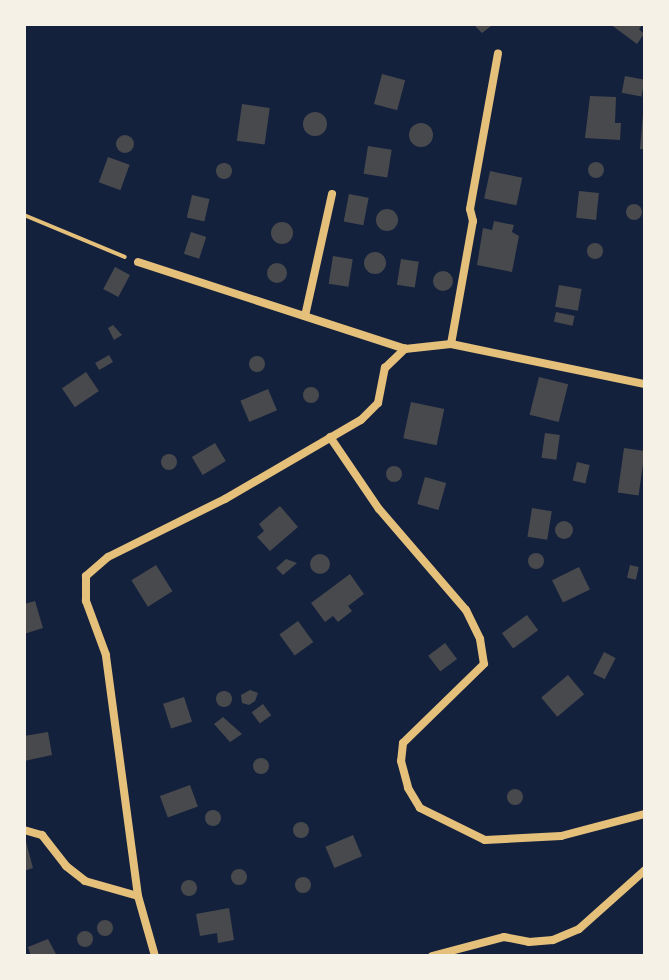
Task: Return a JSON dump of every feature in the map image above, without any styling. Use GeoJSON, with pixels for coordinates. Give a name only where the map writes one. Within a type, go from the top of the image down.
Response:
{"type":"FeatureCollection","features":[{"type":"Feature","properties":{"kind":"street"},"geometry":{"type":"LineString","coordinates":[[451,344],[473,221],[470,209],[498,53]]}},
{"type":"Feature","properties":{"kind":"street"},"geometry":{"type":"LineString","coordinates":[[305,316],[332,194]]}},
{"type":"Feature","properties":{"kind":"street"},"geometry":{"type":"LineString","coordinates":[[138,262],[405,349],[451,344],[645,384]]}},
{"type":"Feature","properties":{"kind":"street"},"geometry":{"type":"LineString","coordinates":[[155,956],[138,896],[106,655],[86,601],[86,576],[108,557],[225,499],[361,420],[378,403],[385,368],[405,349]]}},
{"type":"Feature","properties":{"kind":"street"},"geometry":{"type":"LineString","coordinates":[[330,437],[379,509],[466,610],[480,639],[484,664],[403,743],[401,761],[408,788],[420,808],[485,840],[561,836],[645,814]]}},
{"type":"Feature","properties":{"kind":"street"},"geometry":{"type":"LineString","coordinates":[[24,830],[42,835],[66,866],[85,881],[138,896]]}},
{"type":"Feature","properties":{"kind":"street"},"geometry":{"type":"LineString","coordinates":[[432,956],[504,937],[529,942],[553,940],[579,929],[645,870]]}},
{"type":"Feature","properties":{"kind":"path"},"geometry":{"type":"LineString","coordinates":[[24,215],[138,262]]}},
{"type":"Feature","properties":{"kind":"building"},"geometry":{"type":"Polygon","coordinates":[[[473,24],[491,24],[491,26],[482,33],[473,24]]]}},
{"type":"Feature","properties":{"kind":"building"},"geometry":{"type":"Polygon","coordinates":[[[610,24],[643,24],[639,29],[644,34],[637,44],[610,24]]]}},
{"type":"Feature","properties":{"kind":"building"},"geometry":{"type":"Polygon","coordinates":[[[382,74],[405,80],[397,110],[374,104],[382,74]]]}},
{"type":"Feature","properties":{"kind":"building"},"geometry":{"type":"Polygon","coordinates":[[[625,76],[645,80],[641,97],[622,93],[625,76]]]}},
{"type":"Feature","properties":{"kind":"building"},"geometry":{"type":"Polygon","coordinates":[[[590,96],[616,97],[615,123],[621,123],[620,140],[585,138],[590,96]]]}},
{"type":"Feature","properties":{"kind":"building"},"geometry":{"type":"Polygon","coordinates":[[[242,104],[270,108],[265,145],[237,141],[242,104]]]}},
{"type":"Feature","properties":{"kind":"building"},"geometry":{"type":"Polygon","coordinates":[[[315,112],[324,115],[327,124],[324,133],[315,136],[306,133],[303,124],[306,115],[315,112]]]}},
{"type":"Feature","properties":{"kind":"building"},"geometry":{"type":"Polygon","coordinates":[[[643,114],[645,149],[640,149],[643,114]]]}},
{"type":"Feature","properties":{"kind":"building"},"geometry":{"type":"Polygon","coordinates":[[[421,123],[430,126],[433,135],[430,144],[421,147],[412,144],[409,135],[412,126],[421,123]]]}},
{"type":"Feature","properties":{"kind":"building"},"geometry":{"type":"Polygon","coordinates":[[[121,135],[129,135],[134,144],[132,151],[121,153],[116,148],[116,140],[121,135]]]}},
{"type":"Feature","properties":{"kind":"building"},"geometry":{"type":"Polygon","coordinates":[[[368,146],[392,150],[387,177],[364,174],[368,146]]]}},
{"type":"Feature","properties":{"kind":"building"},"geometry":{"type":"Polygon","coordinates":[[[108,157],[130,165],[120,190],[99,182],[108,157]]]}},
{"type":"Feature","properties":{"kind":"building"},"geometry":{"type":"Polygon","coordinates":[[[596,162],[602,164],[602,176],[596,178],[590,176],[588,170],[590,164],[596,162]]]}},
{"type":"Feature","properties":{"kind":"building"},"geometry":{"type":"Polygon","coordinates":[[[224,163],[230,165],[230,177],[224,179],[218,177],[216,171],[218,165],[224,163]]]}},
{"type":"Feature","properties":{"kind":"building"},"geometry":{"type":"Polygon","coordinates":[[[490,171],[522,178],[516,205],[484,198],[490,171]]]}},
{"type":"Feature","properties":{"kind":"building"},"geometry":{"type":"Polygon","coordinates":[[[579,191],[599,193],[596,220],[576,218],[579,191]]]}},
{"type":"Feature","properties":{"kind":"building"},"geometry":{"type":"Polygon","coordinates":[[[349,194],[369,198],[363,225],[344,221],[349,194]]]}},
{"type":"Feature","properties":{"kind":"building"},"geometry":{"type":"Polygon","coordinates":[[[192,195],[210,199],[204,221],[187,217],[192,195]]]}},
{"type":"Feature","properties":{"kind":"building"},"geometry":{"type":"Polygon","coordinates":[[[634,204],[640,206],[640,218],[634,220],[628,218],[626,212],[628,206],[634,204]]]}},
{"type":"Feature","properties":{"kind":"building"},"geometry":{"type":"Polygon","coordinates":[[[387,209],[398,220],[387,231],[376,220],[387,209]]]}},
{"type":"Feature","properties":{"kind":"building"},"geometry":{"type":"Polygon","coordinates":[[[494,221],[514,225],[512,232],[519,236],[512,272],[477,265],[483,228],[492,230],[494,221]]]}},
{"type":"Feature","properties":{"kind":"building"},"geometry":{"type":"Polygon","coordinates":[[[282,222],[290,225],[293,233],[290,241],[282,244],[274,241],[271,233],[274,225],[282,222]]]}},
{"type":"Feature","properties":{"kind":"building"},"geometry":{"type":"Polygon","coordinates":[[[191,232],[206,237],[199,259],[184,254],[191,232]]]}},
{"type":"Feature","properties":{"kind":"building"},"geometry":{"type":"Polygon","coordinates":[[[595,243],[601,245],[601,257],[595,259],[589,257],[587,251],[589,245],[595,243]]]}},
{"type":"Feature","properties":{"kind":"building"},"geometry":{"type":"Polygon","coordinates":[[[375,252],[383,255],[386,263],[383,271],[375,274],[367,271],[364,263],[367,255],[375,252]]]}},
{"type":"Feature","properties":{"kind":"building"},"geometry":{"type":"Polygon","coordinates":[[[333,256],[353,259],[348,287],[329,284],[333,256]]]}},
{"type":"Feature","properties":{"kind":"building"},"geometry":{"type":"Polygon","coordinates":[[[401,259],[419,262],[415,287],[397,285],[401,259]]]}},
{"type":"Feature","properties":{"kind":"building"},"geometry":{"type":"Polygon","coordinates":[[[273,263],[281,263],[287,273],[281,283],[273,283],[267,277],[267,269],[273,263]]]}},
{"type":"Feature","properties":{"kind":"building"},"geometry":{"type":"Polygon","coordinates":[[[115,267],[130,275],[118,297],[103,289],[115,267]]]}},
{"type":"Feature","properties":{"kind":"building"},"geometry":{"type":"Polygon","coordinates":[[[443,271],[450,274],[453,281],[450,288],[443,291],[436,288],[433,281],[436,274],[443,271]]]}},
{"type":"Feature","properties":{"kind":"building"},"geometry":{"type":"Polygon","coordinates":[[[559,285],[582,289],[578,311],[555,307],[559,285]]]}},
{"type":"Feature","properties":{"kind":"building"},"geometry":{"type":"Polygon","coordinates":[[[556,312],[575,316],[573,326],[554,322],[556,312]]]}},
{"type":"Feature","properties":{"kind":"building"},"geometry":{"type":"Polygon","coordinates":[[[113,325],[122,335],[114,340],[108,328],[113,325]]]}},
{"type":"Feature","properties":{"kind":"building"},"geometry":{"type":"Polygon","coordinates":[[[109,355],[113,362],[99,370],[95,363],[109,355]]]}},
{"type":"Feature","properties":{"kind":"building"},"geometry":{"type":"Polygon","coordinates":[[[257,356],[263,358],[263,370],[257,372],[251,370],[249,364],[251,358],[257,356]]]}},
{"type":"Feature","properties":{"kind":"building"},"geometry":{"type":"Polygon","coordinates":[[[86,372],[99,391],[75,407],[62,388],[86,372]]]}},
{"type":"Feature","properties":{"kind":"building"},"geometry":{"type":"Polygon","coordinates":[[[539,377],[568,384],[559,422],[530,415],[539,377]]]}},
{"type":"Feature","properties":{"kind":"building"},"geometry":{"type":"Polygon","coordinates":[[[311,387],[317,389],[317,401],[311,403],[305,401],[303,395],[305,389],[311,387]]]}},
{"type":"Feature","properties":{"kind":"building"},"geometry":{"type":"Polygon","coordinates":[[[268,389],[277,410],[249,422],[240,401],[268,389]]]}},
{"type":"Feature","properties":{"kind":"building"},"geometry":{"type":"Polygon","coordinates":[[[411,402],[444,409],[437,445],[403,438],[411,402]]]}},
{"type":"Feature","properties":{"kind":"building"},"geometry":{"type":"Polygon","coordinates":[[[545,433],[560,435],[556,460],[542,458],[545,433]]]}},
{"type":"Feature","properties":{"kind":"building"},"geometry":{"type":"Polygon","coordinates":[[[215,443],[226,461],[203,475],[192,457],[215,443]]]}},
{"type":"Feature","properties":{"kind":"building"},"geometry":{"type":"Polygon","coordinates":[[[624,448],[645,451],[639,495],[618,493],[624,448]]]}},
{"type":"Feature","properties":{"kind":"building"},"geometry":{"type":"Polygon","coordinates":[[[169,454],[175,456],[175,468],[169,470],[163,468],[161,462],[163,456],[169,454]]]}},
{"type":"Feature","properties":{"kind":"building"},"geometry":{"type":"Polygon","coordinates":[[[577,462],[590,465],[585,483],[573,481],[577,462]]]}},
{"type":"Feature","properties":{"kind":"building"},"geometry":{"type":"Polygon","coordinates":[[[394,466],[400,468],[400,480],[394,482],[388,480],[386,474],[388,468],[394,466]]]}},
{"type":"Feature","properties":{"kind":"building"},"geometry":{"type":"Polygon","coordinates":[[[425,477],[446,483],[438,510],[417,504],[425,477]]]}},
{"type":"Feature","properties":{"kind":"building"},"geometry":{"type":"Polygon","coordinates":[[[280,506],[298,527],[270,551],[257,537],[264,531],[259,524],[280,506]]]}},
{"type":"Feature","properties":{"kind":"building"},"geometry":{"type":"Polygon","coordinates":[[[532,508],[552,511],[547,540],[527,537],[532,508]]]}},
{"type":"Feature","properties":{"kind":"building"},"geometry":{"type":"Polygon","coordinates":[[[560,521],[568,521],[573,530],[571,537],[560,539],[555,534],[555,526],[560,521]]]}},
{"type":"Feature","properties":{"kind":"building"},"geometry":{"type":"Polygon","coordinates":[[[536,553],[542,555],[542,567],[536,569],[530,567],[528,561],[530,555],[536,553]]]}},
{"type":"Feature","properties":{"kind":"building"},"geometry":{"type":"Polygon","coordinates":[[[320,554],[327,557],[330,564],[327,571],[320,574],[313,571],[310,564],[313,557],[320,554]]]}},
{"type":"Feature","properties":{"kind":"building"},"geometry":{"type":"Polygon","coordinates":[[[286,559],[297,563],[283,575],[276,568],[286,559]]]}},
{"type":"Feature","properties":{"kind":"building"},"geometry":{"type":"Polygon","coordinates":[[[156,565],[172,591],[148,607],[131,580],[156,565]]]}},
{"type":"Feature","properties":{"kind":"building"},"geometry":{"type":"Polygon","coordinates":[[[630,565],[639,567],[636,580],[627,578],[630,565]]]}},
{"type":"Feature","properties":{"kind":"building"},"geometry":{"type":"Polygon","coordinates":[[[579,567],[590,589],[563,603],[552,580],[579,567]]]}},
{"type":"Feature","properties":{"kind":"building"},"geometry":{"type":"Polygon","coordinates":[[[350,574],[364,594],[348,606],[352,611],[338,622],[333,616],[325,622],[311,603],[350,574]]]}},
{"type":"Feature","properties":{"kind":"building"},"geometry":{"type":"Polygon","coordinates":[[[35,601],[43,628],[24,634],[24,604],[35,601]]]}},
{"type":"Feature","properties":{"kind":"building"},"geometry":{"type":"Polygon","coordinates":[[[527,615],[538,630],[513,649],[502,633],[527,615]]]}},
{"type":"Feature","properties":{"kind":"building"},"geometry":{"type":"Polygon","coordinates":[[[298,621],[313,642],[295,656],[279,635],[298,621]]]}},
{"type":"Feature","properties":{"kind":"building"},"geometry":{"type":"Polygon","coordinates":[[[445,643],[457,659],[440,672],[428,656],[445,643]]]}},
{"type":"Feature","properties":{"kind":"building"},"geometry":{"type":"Polygon","coordinates":[[[604,652],[616,658],[605,679],[593,673],[604,652]]]}},
{"type":"Feature","properties":{"kind":"building"},"geometry":{"type":"Polygon","coordinates":[[[568,675],[584,694],[557,717],[541,697],[568,675]]]}},
{"type":"Feature","properties":{"kind":"building"},"geometry":{"type":"Polygon","coordinates":[[[250,690],[258,693],[255,701],[249,705],[242,703],[241,695],[250,690]]]}},
{"type":"Feature","properties":{"kind":"building"},"geometry":{"type":"Polygon","coordinates":[[[224,691],[230,693],[230,705],[224,707],[218,705],[216,699],[218,693],[224,691]]]}},
{"type":"Feature","properties":{"kind":"building"},"geometry":{"type":"Polygon","coordinates":[[[184,697],[192,722],[171,729],[163,704],[184,697]]]}},
{"type":"Feature","properties":{"kind":"building"},"geometry":{"type":"Polygon","coordinates":[[[263,704],[271,715],[260,724],[252,712],[263,704]]]}},
{"type":"Feature","properties":{"kind":"building"},"geometry":{"type":"Polygon","coordinates":[[[223,717],[242,734],[230,742],[214,724],[223,717]]]}},
{"type":"Feature","properties":{"kind":"building"},"geometry":{"type":"Polygon","coordinates":[[[48,732],[52,755],[24,761],[24,736],[48,732]]]}},
{"type":"Feature","properties":{"kind":"building"},"geometry":{"type":"Polygon","coordinates":[[[261,758],[267,760],[267,772],[261,774],[255,772],[253,766],[255,760],[261,758]]]}},
{"type":"Feature","properties":{"kind":"building"},"geometry":{"type":"Polygon","coordinates":[[[190,785],[198,807],[168,818],[160,796],[190,785]]]}},
{"type":"Feature","properties":{"kind":"building"},"geometry":{"type":"Polygon","coordinates":[[[515,789],[521,791],[521,803],[515,805],[509,803],[507,797],[509,791],[515,789]]]}},
{"type":"Feature","properties":{"kind":"building"},"geometry":{"type":"Polygon","coordinates":[[[213,810],[219,812],[219,824],[213,826],[207,824],[205,818],[207,812],[213,810]]]}},
{"type":"Feature","properties":{"kind":"building"},"geometry":{"type":"Polygon","coordinates":[[[301,822],[307,824],[307,836],[301,838],[295,836],[293,830],[295,824],[301,822]]]}},
{"type":"Feature","properties":{"kind":"building"},"geometry":{"type":"Polygon","coordinates":[[[353,835],[362,856],[334,868],[325,847],[353,835]]]}},
{"type":"Feature","properties":{"kind":"building"},"geometry":{"type":"Polygon","coordinates":[[[24,839],[33,868],[24,871],[24,839]]]}},
{"type":"Feature","properties":{"kind":"building"},"geometry":{"type":"Polygon","coordinates":[[[239,869],[245,871],[245,883],[239,885],[233,883],[231,877],[233,871],[239,869]]]}},
{"type":"Feature","properties":{"kind":"building"},"geometry":{"type":"Polygon","coordinates":[[[303,877],[309,879],[309,891],[303,893],[297,891],[295,885],[297,879],[303,877]]]}},
{"type":"Feature","properties":{"kind":"building"},"geometry":{"type":"Polygon","coordinates":[[[189,880],[195,882],[195,894],[189,896],[183,894],[181,888],[183,882],[189,880]]]}},
{"type":"Feature","properties":{"kind":"building"},"geometry":{"type":"Polygon","coordinates":[[[229,908],[234,940],[218,943],[217,933],[200,936],[196,914],[229,908]]]}},
{"type":"Feature","properties":{"kind":"building"},"geometry":{"type":"Polygon","coordinates":[[[105,920],[111,922],[111,934],[105,936],[99,934],[97,928],[99,922],[105,920]]]}},
{"type":"Feature","properties":{"kind":"building"},"geometry":{"type":"Polygon","coordinates":[[[85,931],[91,933],[91,945],[85,947],[79,945],[77,939],[79,933],[85,931]]]}},
{"type":"Feature","properties":{"kind":"building"},"geometry":{"type":"Polygon","coordinates":[[[48,939],[57,956],[31,956],[28,947],[48,939]]]}}]}
